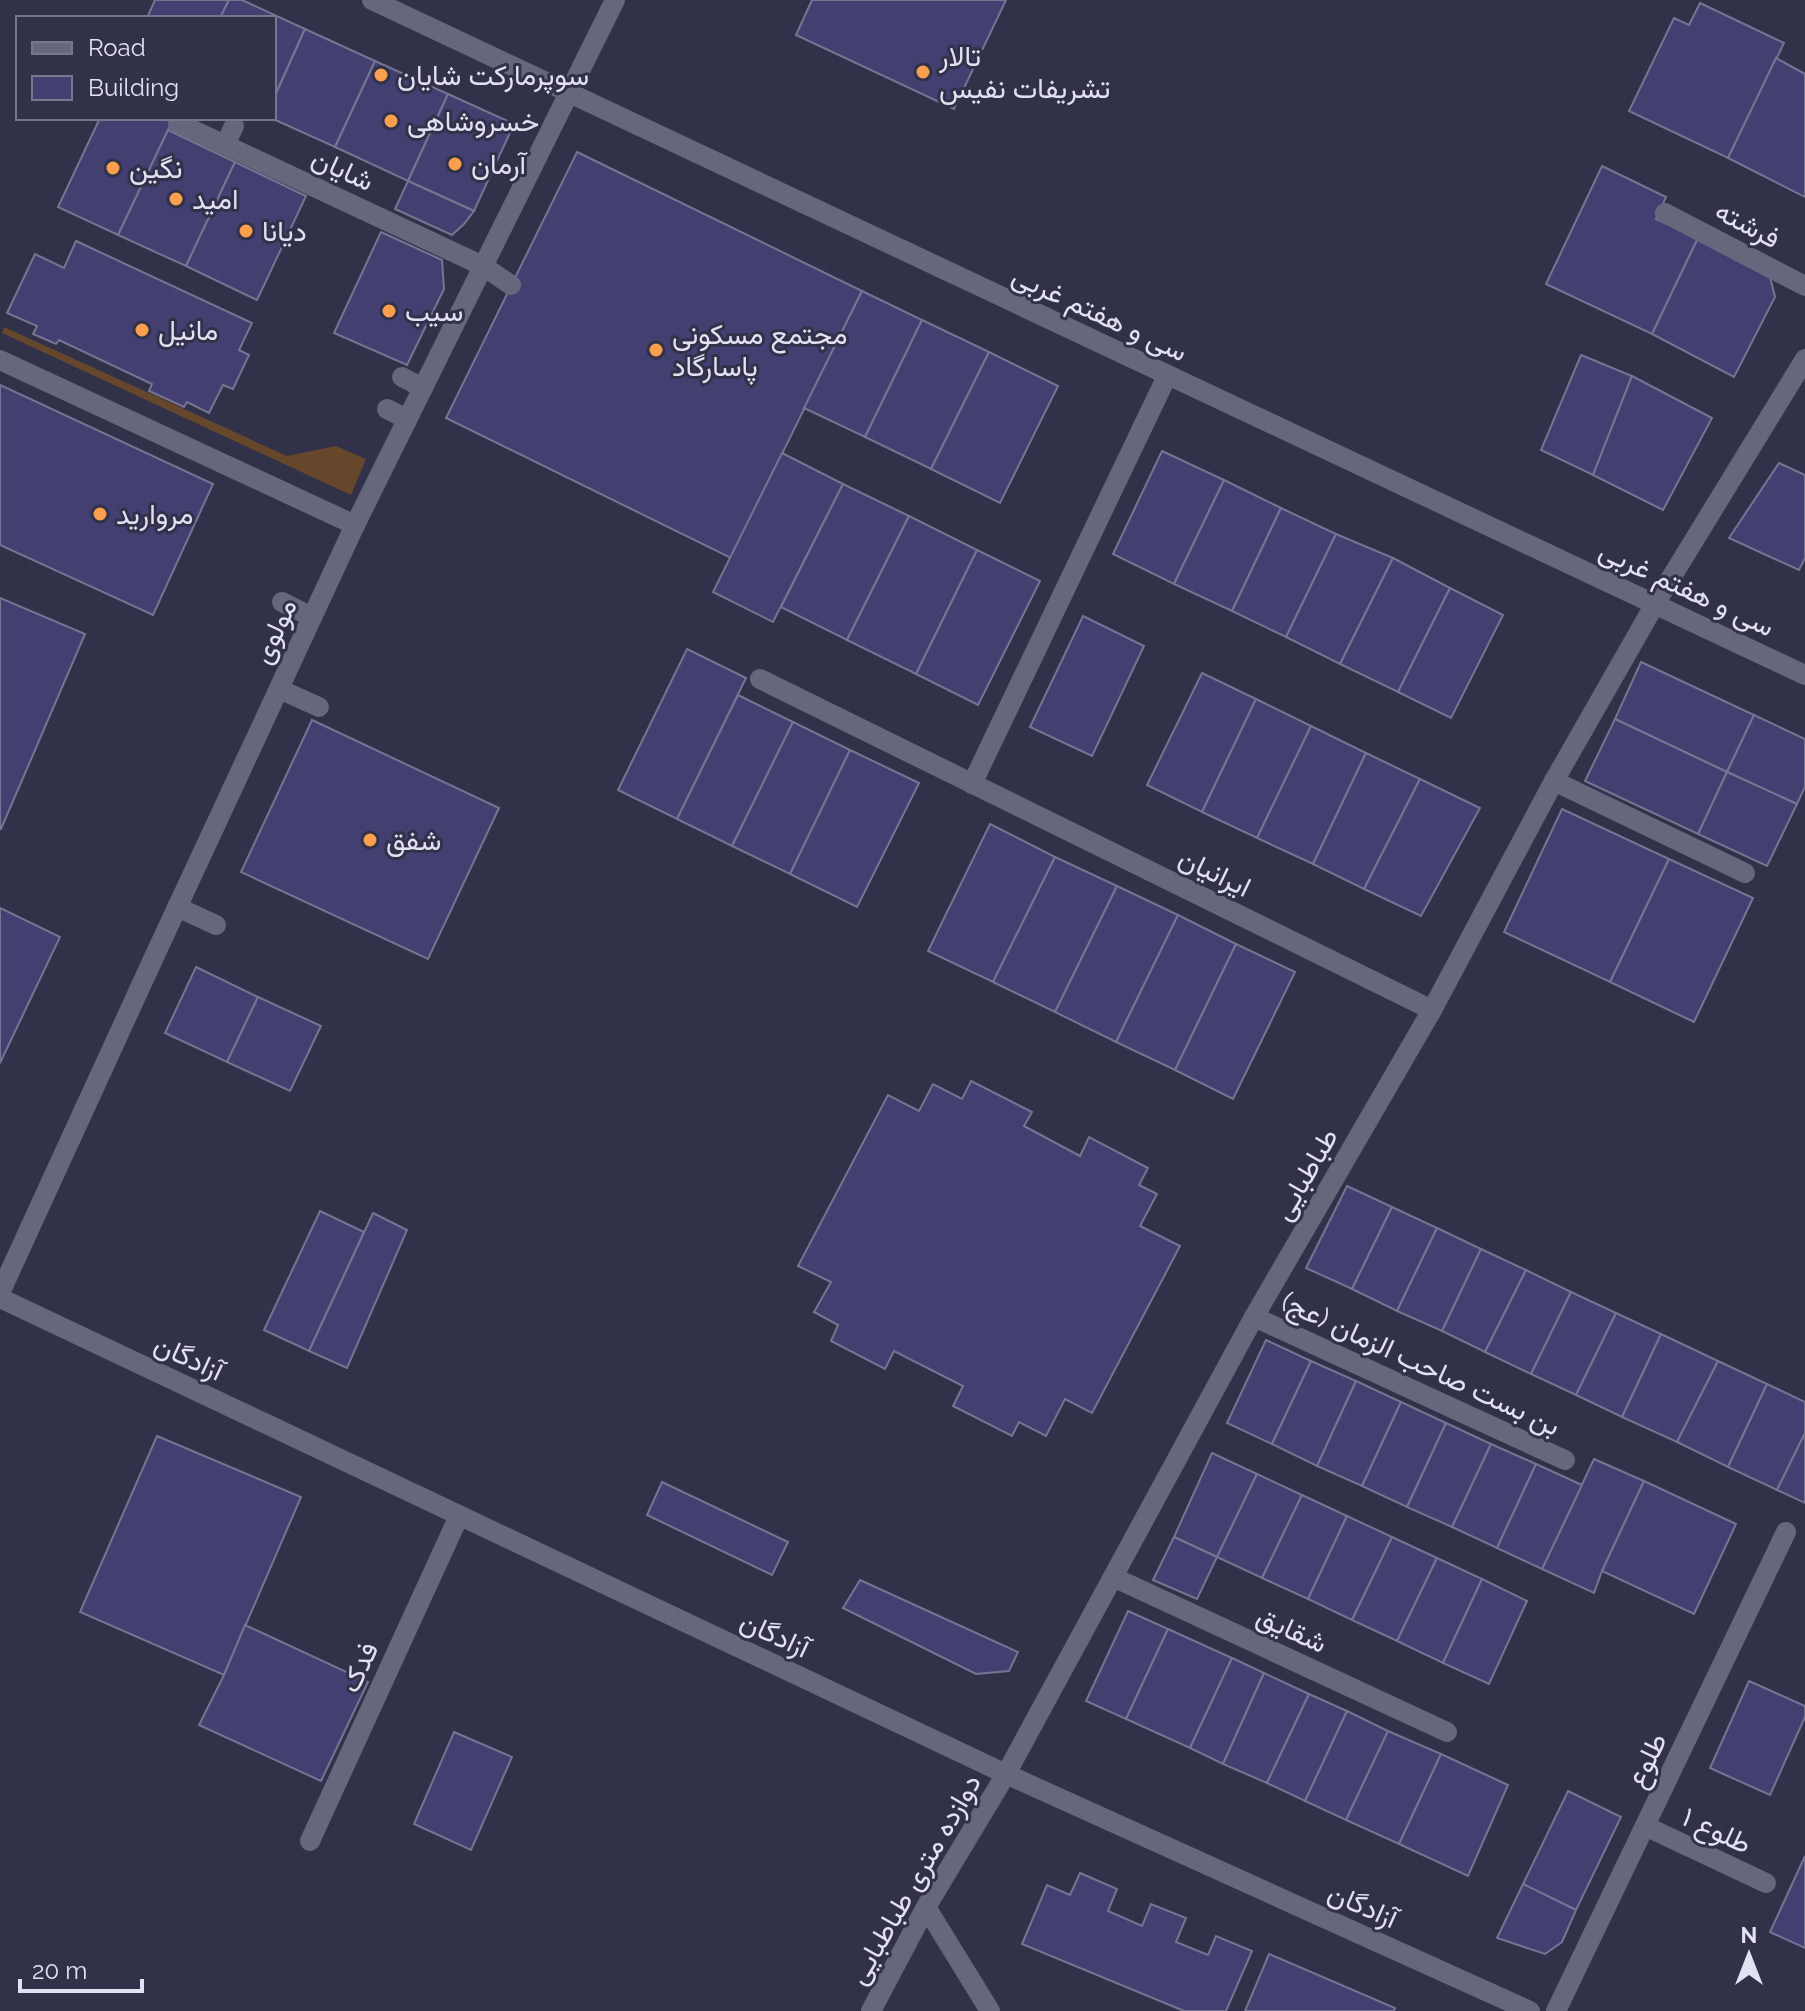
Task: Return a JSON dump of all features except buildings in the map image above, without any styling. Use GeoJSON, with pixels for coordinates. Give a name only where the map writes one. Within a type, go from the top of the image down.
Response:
{"type":"FeatureCollection","features":[{"type":"Feature","properties":{"kind":"street","name":"سی و هفتم غربی"},"geometry":{"type":"LineString","coordinates":[[372,0],[1805,675]]}},
{"type":"Feature","properties":{"kind":"street","name":"مولوی"},"geometry":{"type":"LineString","coordinates":[[0,1296],[355,525],[615,0]]}},
{"type":"Feature","properties":{"kind":"street"},"geometry":{"type":"LineString","coordinates":[[225,145],[234,126]]}},
{"type":"Feature","properties":{"kind":"street","name":"شایان"},"geometry":{"type":"LineString","coordinates":[[186,128],[225,145],[271,159],[293,183],[335,188],[483,266],[511,285]]}},
{"type":"Feature","properties":{"kind":"street","name":"فرشته"},"geometry":{"type":"LineString","coordinates":[[1665,213],[1805,286]]}},
{"type":"Feature","properties":{"kind":"street"},"geometry":{"type":"LineString","coordinates":[[1655,604],[1805,359]]}},
{"type":"Feature","properties":{"kind":"street"},"geometry":{"type":"LineString","coordinates":[[0,360],[355,525]]}},
{"type":"Feature","properties":{"kind":"street"},"geometry":{"type":"LineString","coordinates":[[972,784],[1167,376]]}},
{"type":"Feature","properties":{"kind":"street"},"geometry":{"type":"LineString","coordinates":[[402,377],[423,388]]}},
{"type":"Feature","properties":{"kind":"street"},"geometry":{"type":"LineString","coordinates":[[387,409],[407,419]]}},
{"type":"Feature","properties":{"kind":"street"},"geometry":{"type":"LineString","coordinates":[[282,602],[312,617]]}},
{"type":"Feature","properties":{"kind":"street","name":"طباطبایی"},"geometry":{"type":"LineString","coordinates":[[1006,1774],[1254,1317],[1432,1010],[1554,781],[1655,604]]}},
{"type":"Feature","properties":{"kind":"street","name":"ایرانیان"},"geometry":{"type":"LineString","coordinates":[[760,679],[1432,1010]]}},
{"type":"Feature","properties":{"kind":"street"},"geometry":{"type":"LineString","coordinates":[[279,689],[319,707]]}},
{"type":"Feature","properties":{"kind":"street"},"geometry":{"type":"LineString","coordinates":[[1554,781],[1745,873]]}},
{"type":"Feature","properties":{"kind":"street"},"geometry":{"type":"LineString","coordinates":[[177,907],[216,925]]}},
{"type":"Feature","properties":{"kind":"street","name":"آزادگان"},"geometry":{"type":"LineString","coordinates":[[0,1296],[1006,1774],[1530,2011]]}},
{"type":"Feature","properties":{"kind":"street","name":"بن بست صاحب الزمان (عج)"},"geometry":{"type":"LineString","coordinates":[[1254,1317],[1565,1460]]}},
{"type":"Feature","properties":{"kind":"street","name":"فدک"},"geometry":{"type":"LineString","coordinates":[[310,1841],[459,1516]]}},
{"type":"Feature","properties":{"kind":"street","name":"طلوع"},"geometry":{"type":"LineString","coordinates":[[1556,2011],[1786,1532]]}},
{"type":"Feature","properties":{"kind":"street","name":"شقایق"},"geometry":{"type":"LineString","coordinates":[[1113,1577],[1447,1732]]}},
{"type":"Feature","properties":{"kind":"street","name":"دوازده متری طباطبایی"},"geometry":{"type":"LineString","coordinates":[[871,2011],[926,1907],[1006,1774]]}},
{"type":"Feature","properties":{"kind":"street","name":"طلوع ۱"},"geometry":{"type":"LineString","coordinates":[[1645,1826],[1766,1883]]}},
{"type":"Feature","properties":{"kind":"street"},"geometry":{"type":"LineString","coordinates":[[926,1907],[990,2011]]}},
{"type":"Feature","properties":{"kind":"shaded area"},"geometry":{"type":"Polygon","coordinates":[[[4,327],[287,456],[336,446],[366,459],[351,495],[2,333],[4,327]]]}},
{"type":"Feature","properties":{"kind":"place","name":"تالار تشریفات نفیس"},"geometry":{"type":"Point","coordinates":[923,72]}},
{"type":"Feature","properties":{"kind":"place","name":"سوپرمارکت شایان"},"geometry":{"type":"Point","coordinates":[381,75]}},
{"type":"Feature","properties":{"kind":"place","name":"خسروشاهی"},"geometry":{"type":"Point","coordinates":[391,121]}},
{"type":"Feature","properties":{"kind":"place","name":"آرمان"},"geometry":{"type":"Point","coordinates":[455,164]}},
{"type":"Feature","properties":{"kind":"place","name":"نگین"},"geometry":{"type":"Point","coordinates":[113,168]}},
{"type":"Feature","properties":{"kind":"place","name":"امید"},"geometry":{"type":"Point","coordinates":[176,199]}},
{"type":"Feature","properties":{"kind":"place","name":"دیانا"},"geometry":{"type":"Point","coordinates":[246,231]}},
{"type":"Feature","properties":{"kind":"place","name":"سیب"},"geometry":{"type":"Point","coordinates":[389,311]}},
{"type":"Feature","properties":{"kind":"place","name":"مانیل"},"geometry":{"type":"Point","coordinates":[142,330]}},
{"type":"Feature","properties":{"kind":"place","name":"مجتمع مسکونی پاسارگاد"},"geometry":{"type":"Point","coordinates":[656,350]}},
{"type":"Feature","properties":{"kind":"place","name":"مروارید"},"geometry":{"type":"Point","coordinates":[100,514]}},
{"type":"Feature","properties":{"kind":"place","name":"شفق"},"geometry":{"type":"Point","coordinates":[370,840]}}]}
